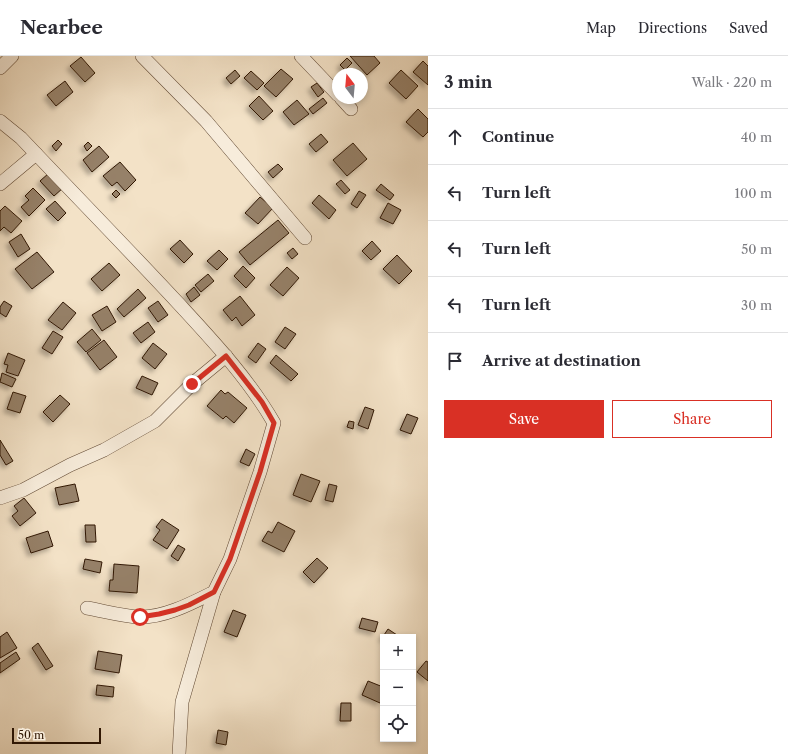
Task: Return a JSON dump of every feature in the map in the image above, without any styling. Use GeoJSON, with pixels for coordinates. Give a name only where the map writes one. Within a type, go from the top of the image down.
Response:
{"type":"FeatureCollection","features":[{"type":"Feature","properties":{"kind":"street"},"geometry":{"type":"LineString","coordinates":[[0,68],[12,56]]}},
{"type":"Feature","properties":{"kind":"street"},"geometry":{"type":"LineString","coordinates":[[142,56],[206,121],[305,238]]}},
{"type":"Feature","properties":{"kind":"street"},"geometry":{"type":"LineString","coordinates":[[301,56],[332,89]]}},
{"type":"Feature","properties":{"kind":"street"},"geometry":{"type":"LineString","coordinates":[[346,104],[351,109]]}},
{"type":"Feature","properties":{"kind":"street"},"geometry":{"type":"LineString","coordinates":[[0,121],[21,138],[139,261],[226,356],[262,402],[274,423],[260,472],[230,559],[214,592],[182,702],[179,754]]}},
{"type":"Feature","properties":{"kind":"street"},"geometry":{"type":"LineString","coordinates":[[0,184],[36,154]]}},
{"type":"Feature","properties":{"kind":"street"},"geometry":{"type":"LineString","coordinates":[[0,498],[23,490],[70,465],[104,450],[155,421],[192,384],[226,356]]}},
{"type":"Feature","properties":{"kind":"street"},"geometry":{"type":"LineString","coordinates":[[87,608],[140,617],[175,610],[189,605],[214,592]]}},
{"type":"Feature","properties":{"kind":"building"},"geometry":{"type":"Polygon","coordinates":[[[350,56],[374,56],[380,63],[368,74],[368,68],[361,68],[350,56]]]}},
{"type":"Feature","properties":{"kind":"building"},"geometry":{"type":"Polygon","coordinates":[[[81,57],[95,73],[85,82],[70,66],[81,57]]]}},
{"type":"Feature","properties":{"kind":"building"},"geometry":{"type":"Polygon","coordinates":[[[347,58],[352,63],[347,68],[343,68],[340,65],[347,58]]]}},
{"type":"Feature","properties":{"kind":"building"},"geometry":{"type":"Polygon","coordinates":[[[423,61],[428,66],[428,85],[413,72],[423,61]]]}},
{"type":"Feature","properties":{"kind":"building"},"geometry":{"type":"Polygon","coordinates":[[[281,69],[293,79],[276,97],[264,86],[281,69]]]}},
{"type":"Feature","properties":{"kind":"building"},"geometry":{"type":"Polygon","coordinates":[[[235,70],[240,76],[231,84],[226,78],[235,70]]]}},
{"type":"Feature","properties":{"kind":"building"},"geometry":{"type":"Polygon","coordinates":[[[401,70],[418,86],[406,99],[389,83],[401,70]]]}},
{"type":"Feature","properties":{"kind":"building"},"geometry":{"type":"Polygon","coordinates":[[[251,71],[264,83],[257,90],[244,78],[251,71]]]}},
{"type":"Feature","properties":{"kind":"building"},"geometry":{"type":"Polygon","coordinates":[[[65,81],[73,92],[56,106],[47,95],[65,81]]]}},
{"type":"Feature","properties":{"kind":"building"},"geometry":{"type":"Polygon","coordinates":[[[317,83],[324,92],[318,97],[311,87],[317,83]]]}},
{"type":"Feature","properties":{"kind":"building"},"geometry":{"type":"Polygon","coordinates":[[[259,96],[273,111],[263,120],[249,106],[259,96]]]}},
{"type":"Feature","properties":{"kind":"building"},"geometry":{"type":"Polygon","coordinates":[[[323,98],[327,103],[313,114],[309,109],[323,98]]]}},
{"type":"Feature","properties":{"kind":"building"},"geometry":{"type":"Polygon","coordinates":[[[297,100],[309,114],[294,125],[283,112],[297,100]]]}},
{"type":"Feature","properties":{"kind":"building"},"geometry":{"type":"Polygon","coordinates":[[[418,109],[428,119],[428,132],[423,137],[406,122],[418,109]]]}},
{"type":"Feature","properties":{"kind":"building"},"geometry":{"type":"Polygon","coordinates":[[[321,134],[328,142],[316,152],[309,144],[321,134]]]}},
{"type":"Feature","properties":{"kind":"building"},"geometry":{"type":"Polygon","coordinates":[[[58,140],[62,144],[56,151],[52,146],[58,140]]]}},
{"type":"Feature","properties":{"kind":"building"},"geometry":{"type":"Polygon","coordinates":[[[88,142],[92,146],[87,151],[84,146],[88,142]]]}},
{"type":"Feature","properties":{"kind":"building"},"geometry":{"type":"Polygon","coordinates":[[[353,143],[367,159],[347,176],[333,160],[353,143]]]}},
{"type":"Feature","properties":{"kind":"building"},"geometry":{"type":"Polygon","coordinates":[[[99,146],[109,157],[92,172],[83,160],[99,146]]]}},
{"type":"Feature","properties":{"kind":"building"},"geometry":{"type":"Polygon","coordinates":[[[120,162],[136,180],[125,191],[117,182],[112,186],[103,176],[120,162]]]}},
{"type":"Feature","properties":{"kind":"building"},"geometry":{"type":"Polygon","coordinates":[[[278,164],[283,169],[273,178],[268,172],[278,164]]]}},
{"type":"Feature","properties":{"kind":"building"},"geometry":{"type":"Polygon","coordinates":[[[49,173],[63,188],[54,196],[40,181],[49,173]]]}},
{"type":"Feature","properties":{"kind":"building"},"geometry":{"type":"Polygon","coordinates":[[[341,180],[350,190],[345,194],[336,184],[341,180]]]}},
{"type":"Feature","properties":{"kind":"building"},"geometry":{"type":"Polygon","coordinates":[[[381,184],[394,195],[390,200],[376,190],[381,184]]]}},
{"type":"Feature","properties":{"kind":"building"},"geometry":{"type":"Polygon","coordinates":[[[33,188],[45,200],[29,216],[21,207],[29,200],[25,196],[33,188]]]}},
{"type":"Feature","properties":{"kind":"building"},"geometry":{"type":"Polygon","coordinates":[[[116,190],[120,194],[116,198],[112,194],[116,190]]]}},
{"type":"Feature","properties":{"kind":"building"},"geometry":{"type":"Polygon","coordinates":[[[359,191],[366,195],[357,208],[351,204],[359,191]]]}},
{"type":"Feature","properties":{"kind":"building"},"geometry":{"type":"Polygon","coordinates":[[[319,195],[336,210],[329,219],[312,203],[319,195]]]}},
{"type":"Feature","properties":{"kind":"building"},"geometry":{"type":"Polygon","coordinates":[[[260,197],[273,208],[258,224],[245,213],[260,197]]]}},
{"type":"Feature","properties":{"kind":"building"},"geometry":{"type":"Polygon","coordinates":[[[55,201],[66,213],[58,221],[46,209],[55,201]]]}},
{"type":"Feature","properties":{"kind":"building"},"geometry":{"type":"Polygon","coordinates":[[[388,203],[401,210],[393,224],[380,218],[388,203]]]}},
{"type":"Feature","properties":{"kind":"building"},"geometry":{"type":"Polygon","coordinates":[[[5,206],[22,221],[11,233],[4,227],[0,231],[0,211],[5,206]]]}},
{"type":"Feature","properties":{"kind":"building"},"geometry":{"type":"Polygon","coordinates":[[[278,220],[289,233],[250,265],[239,252],[278,220]]]}},
{"type":"Feature","properties":{"kind":"building"},"geometry":{"type":"Polygon","coordinates":[[[21,234],[30,249],[18,257],[9,242],[21,234]]]}},
{"type":"Feature","properties":{"kind":"building"},"geometry":{"type":"Polygon","coordinates":[[[180,240],[193,254],[184,263],[170,249],[180,240]]]}},
{"type":"Feature","properties":{"kind":"building"},"geometry":{"type":"Polygon","coordinates":[[[372,241],[381,251],[371,260],[362,251],[372,241]]]}},
{"type":"Feature","properties":{"kind":"building"},"geometry":{"type":"Polygon","coordinates":[[[293,248],[298,254],[292,259],[287,253],[293,248]]]}},
{"type":"Feature","properties":{"kind":"building"},"geometry":{"type":"Polygon","coordinates":[[[219,250],[228,259],[217,270],[207,261],[219,250]]]}},
{"type":"Feature","properties":{"kind":"building"},"geometry":{"type":"Polygon","coordinates":[[[37,252],[54,272],[32,289],[15,269],[37,252]]]}},
{"type":"Feature","properties":{"kind":"building"},"geometry":{"type":"Polygon","coordinates":[[[397,255],[412,271],[399,284],[383,269],[397,255]]]}},
{"type":"Feature","properties":{"kind":"building"},"geometry":{"type":"Polygon","coordinates":[[[109,263],[120,275],[102,291],[91,279],[109,263]]]}},
{"type":"Feature","properties":{"kind":"building"},"geometry":{"type":"Polygon","coordinates":[[[243,266],[255,278],[246,288],[234,276],[243,266]]]}},
{"type":"Feature","properties":{"kind":"building"},"geometry":{"type":"Polygon","coordinates":[[[287,267],[299,278],[283,296],[270,285],[287,267]]]}},
{"type":"Feature","properties":{"kind":"building"},"geometry":{"type":"Polygon","coordinates":[[[208,274],[214,281],[201,292],[195,285],[208,274]]]}},
{"type":"Feature","properties":{"kind":"building"},"geometry":{"type":"Polygon","coordinates":[[[194,287],[200,295],[191,302],[186,294],[194,287]]]}},
{"type":"Feature","properties":{"kind":"building"},"geometry":{"type":"Polygon","coordinates":[[[138,289],[146,298],[124,317],[117,309],[138,289]]]}},
{"type":"Feature","properties":{"kind":"building"},"geometry":{"type":"Polygon","coordinates":[[[240,296],[255,315],[242,326],[236,317],[232,321],[223,310],[240,296]]]}},
{"type":"Feature","properties":{"kind":"building"},"geometry":{"type":"Polygon","coordinates":[[[4,301],[12,306],[6,317],[0,313],[0,307],[4,301]]]}},
{"type":"Feature","properties":{"kind":"building"},"geometry":{"type":"Polygon","coordinates":[[[158,301],[168,315],[158,322],[148,308],[158,301]]]}},
{"type":"Feature","properties":{"kind":"building"},"geometry":{"type":"Polygon","coordinates":[[[63,302],[76,313],[62,330],[48,320],[63,302]]]}},
{"type":"Feature","properties":{"kind":"building"},"geometry":{"type":"Polygon","coordinates":[[[107,306],[116,322],[102,331],[92,315],[107,306]]]}},
{"type":"Feature","properties":{"kind":"building"},"geometry":{"type":"Polygon","coordinates":[[[148,322],[155,332],[141,343],[133,333],[148,322]]]}},
{"type":"Feature","properties":{"kind":"building"},"geometry":{"type":"Polygon","coordinates":[[[285,327],[296,334],[285,349],[275,342],[285,327]]]}},
{"type":"Feature","properties":{"kind":"building"},"geometry":{"type":"Polygon","coordinates":[[[92,329],[101,340],[86,352],[77,342],[92,329]]]}},
{"type":"Feature","properties":{"kind":"building"},"geometry":{"type":"Polygon","coordinates":[[[53,331],[63,337],[52,354],[42,348],[53,331]]]}},
{"type":"Feature","properties":{"kind":"building"},"geometry":{"type":"Polygon","coordinates":[[[104,340],[117,357],[100,370],[87,353],[104,340]]]}},
{"type":"Feature","properties":{"kind":"building"},"geometry":{"type":"Polygon","coordinates":[[[153,343],[167,354],[155,369],[142,358],[153,343]]]}},
{"type":"Feature","properties":{"kind":"building"},"geometry":{"type":"Polygon","coordinates":[[[258,343],[266,349],[256,363],[248,357],[258,343]]]}},
{"type":"Feature","properties":{"kind":"building"},"geometry":{"type":"Polygon","coordinates":[[[8,353],[25,360],[18,376],[6,372],[8,365],[4,364],[8,353]]]}},
{"type":"Feature","properties":{"kind":"building"},"geometry":{"type":"Polygon","coordinates":[[[276,355],[298,374],[291,381],[270,363],[276,355]]]}},
{"type":"Feature","properties":{"kind":"building"},"geometry":{"type":"Polygon","coordinates":[[[2,373],[16,379],[12,387],[0,382],[2,373]]]}},
{"type":"Feature","properties":{"kind":"building"},"geometry":{"type":"Polygon","coordinates":[[[142,376],[158,383],[152,395],[136,388],[142,376]]]}},
{"type":"Feature","properties":{"kind":"building"},"geometry":{"type":"Polygon","coordinates":[[[221,390],[225,394],[228,392],[247,408],[234,423],[226,416],[223,419],[207,406],[221,390]]]}},
{"type":"Feature","properties":{"kind":"building"},"geometry":{"type":"Polygon","coordinates":[[[13,392],[26,396],[20,413],[7,409],[13,392]]]}},
{"type":"Feature","properties":{"kind":"building"},"geometry":{"type":"Polygon","coordinates":[[[60,395],[70,404],[53,422],[43,412],[60,395]]]}},
{"type":"Feature","properties":{"kind":"building"},"geometry":{"type":"Polygon","coordinates":[[[365,407],[374,410],[368,429],[358,425],[365,407]]]}},
{"type":"Feature","properties":{"kind":"building"},"geometry":{"type":"Polygon","coordinates":[[[407,414],[418,418],[411,434],[400,430],[407,414]]]}},
{"type":"Feature","properties":{"kind":"building"},"geometry":{"type":"Polygon","coordinates":[[[349,421],[354,422],[353,429],[347,427],[349,421]]]}},
{"type":"Feature","properties":{"kind":"building"},"geometry":{"type":"Polygon","coordinates":[[[0,440],[13,461],[6,465],[0,455],[0,440]]]}},
{"type":"Feature","properties":{"kind":"building"},"geometry":{"type":"Polygon","coordinates":[[[246,449],[255,454],[249,466],[240,462],[246,449]]]}},
{"type":"Feature","properties":{"kind":"building"},"geometry":{"type":"Polygon","coordinates":[[[301,474],[320,481],[311,502],[293,495],[301,474]]]}},
{"type":"Feature","properties":{"kind":"building"},"geometry":{"type":"Polygon","coordinates":[[[75,484],[79,501],[59,505],[55,488],[75,484]]]}},
{"type":"Feature","properties":{"kind":"building"},"geometry":{"type":"Polygon","coordinates":[[[329,484],[337,486],[333,502],[325,500],[329,484]]]}},
{"type":"Feature","properties":{"kind":"building"},"geometry":{"type":"Polygon","coordinates":[[[24,498],[36,513],[20,526],[12,516],[18,511],[14,506],[24,498]]]}},
{"type":"Feature","properties":{"kind":"building"},"geometry":{"type":"Polygon","coordinates":[[[162,519],[179,530],[167,549],[153,540],[160,530],[156,527],[162,519]]]}},
{"type":"Feature","properties":{"kind":"building"},"geometry":{"type":"Polygon","coordinates":[[[278,522],[295,531],[284,552],[262,541],[268,531],[272,533],[278,522]]]}},
{"type":"Feature","properties":{"kind":"building"},"geometry":{"type":"Polygon","coordinates":[[[85,525],[95,525],[96,542],[86,542],[85,525]]]}},
{"type":"Feature","properties":{"kind":"building"},"geometry":{"type":"Polygon","coordinates":[[[48,531],[53,546],[31,553],[26,538],[48,531]]]}},
{"type":"Feature","properties":{"kind":"building"},"geometry":{"type":"Polygon","coordinates":[[[178,545],[185,549],[178,561],[171,556],[178,545]]]}},
{"type":"Feature","properties":{"kind":"building"},"geometry":{"type":"Polygon","coordinates":[[[317,558],[328,568],[314,583],[303,572],[317,558]]]}},
{"type":"Feature","properties":{"kind":"building"},"geometry":{"type":"Polygon","coordinates":[[[85,559],[102,562],[100,573],[83,569],[85,559]]]}},
{"type":"Feature","properties":{"kind":"building"},"geometry":{"type":"Polygon","coordinates":[[[114,564],[139,566],[137,593],[109,591],[110,580],[113,580],[114,564]]]}},
{"type":"Feature","properties":{"kind":"building"},"geometry":{"type":"Polygon","coordinates":[[[233,610],[246,615],[237,637],[224,632],[233,610]]]}},
{"type":"Feature","properties":{"kind":"building"},"geometry":{"type":"Polygon","coordinates":[[[362,618],[378,622],[375,632],[359,628],[362,618]]]}},
{"type":"Feature","properties":{"kind":"building"},"geometry":{"type":"Polygon","coordinates":[[[388,629],[396,634],[385,634],[388,629]]]}},
{"type":"Feature","properties":{"kind":"building"},"geometry":{"type":"Polygon","coordinates":[[[7,632],[17,648],[0,658],[0,637],[7,632]]]}},
{"type":"Feature","properties":{"kind":"building"},"geometry":{"type":"Polygon","coordinates":[[[38,643],[53,666],[46,670],[32,648],[38,643]]]}},
{"type":"Feature","properties":{"kind":"building"},"geometry":{"type":"Polygon","coordinates":[[[98,651],[122,655],[119,673],[95,669],[98,651]]]}},
{"type":"Feature","properties":{"kind":"building"},"geometry":{"type":"Polygon","coordinates":[[[16,652],[20,659],[0,673],[0,663],[16,652]]]}},
{"type":"Feature","properties":{"kind":"building"},"geometry":{"type":"Polygon","coordinates":[[[426,661],[428,662],[428,681],[417,672],[426,661]]]}},
{"type":"Feature","properties":{"kind":"building"},"geometry":{"type":"Polygon","coordinates":[[[368,681],[380,686],[380,703],[362,695],[368,681]]]}},
{"type":"Feature","properties":{"kind":"building"},"geometry":{"type":"Polygon","coordinates":[[[97,685],[114,687],[113,697],[96,695],[97,685]]]}},
{"type":"Feature","properties":{"kind":"building"},"geometry":{"type":"Polygon","coordinates":[[[341,703],[351,703],[351,721],[340,721],[341,703]]]}},
{"type":"Feature","properties":{"kind":"building"},"geometry":{"type":"Polygon","coordinates":[[[218,730],[228,732],[226,745],[216,743],[218,730]]]}},
{"type":"Feature","properties":{"kind":"route"},"geometry":{"type":"LineString","coordinates":[[140,617],[175,610],[189,605],[214,592],[230,559],[260,472],[274,423],[262,402],[226,356],[192,384]]}}]}
